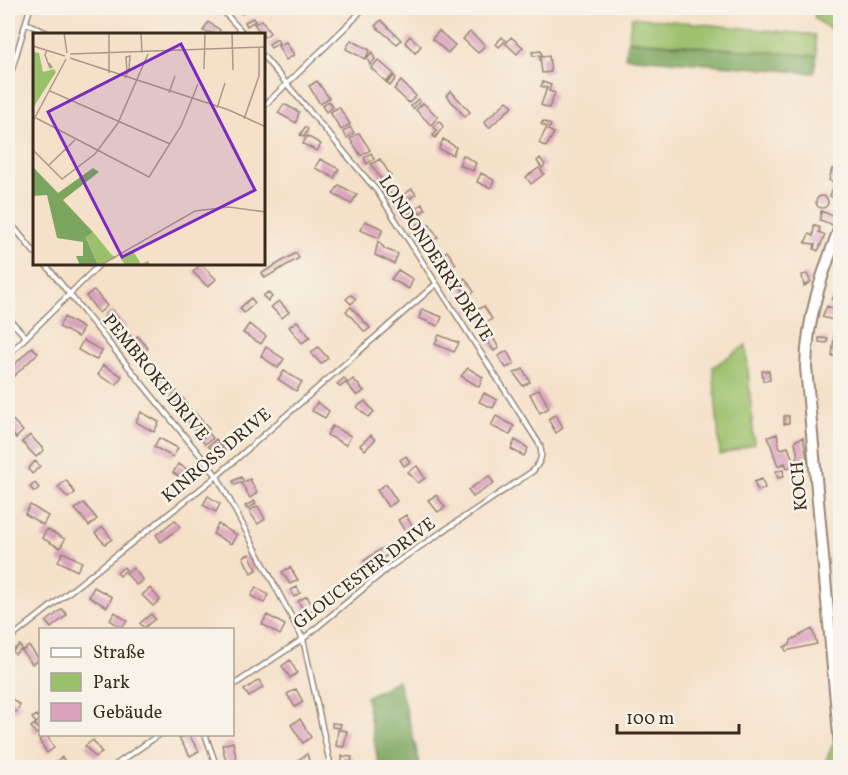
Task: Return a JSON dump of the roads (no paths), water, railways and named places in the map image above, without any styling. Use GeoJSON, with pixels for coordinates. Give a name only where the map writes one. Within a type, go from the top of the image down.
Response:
{"type":"FeatureCollection","features":[{"type":"Feature","properties":{"kind":"street","name":"KOCH"},"geometry":{"type":"LineString","coordinates":[[840,227],[812,306],[807,337],[806,367],[840,746]]}},
{"type":"Feature","properties":{"kind":"lane"},"geometry":{"type":"LineString","coordinates":[[8,83],[30,9],[24,8]]}},
{"type":"Feature","properties":{"kind":"lane"},"geometry":{"type":"LineString","coordinates":[[266,104],[363,8]]}},
{"type":"Feature","properties":{"kind":"lane"},"geometry":{"type":"LineString","coordinates":[[224,12],[243,33]]}},
{"type":"Feature","properties":{"kind":"lane"},"geometry":{"type":"LineString","coordinates":[[26,23],[47,33]]}},
{"type":"Feature","properties":{"kind":"lane","name":"LONDONDERRY DRIVE"},"geometry":{"type":"LineString","coordinates":[[266,59],[377,191],[540,445],[541,461]]}},
{"type":"Feature","properties":{"kind":"lane"},"geometry":{"type":"LineString","coordinates":[[8,220],[33,251]]}},
{"type":"Feature","properties":{"kind":"lane","name":"PEMBROKE DRIVE"},"geometry":{"type":"LineString","coordinates":[[47,266],[217,476],[303,639],[331,768]]}},
{"type":"Feature","properties":{"kind":"lane"},"geometry":{"type":"LineString","coordinates":[[8,355],[98,266]]}},
{"type":"Feature","properties":{"kind":"lane","name":"KINROSS DRIVE"},"geometry":{"type":"LineString","coordinates":[[8,640],[217,476],[435,284]]}},
{"type":"Feature","properties":{"kind":"lane"},"geometry":{"type":"LineString","coordinates":[[8,318],[26,337]]}},
{"type":"Feature","properties":{"kind":"lane","name":"GLOUCESTER DRIVE"},"geometry":{"type":"LineString","coordinates":[[234,685],[303,639],[388,568],[533,471],[541,461]]}},
{"type":"Feature","properties":{"kind":"lane"},"geometry":{"type":"LineString","coordinates":[[111,768],[159,736]]}},
{"type":"Feature","properties":{"kind":"lane"},"geometry":{"type":"LineString","coordinates":[[205,736],[217,768]]}}]}
